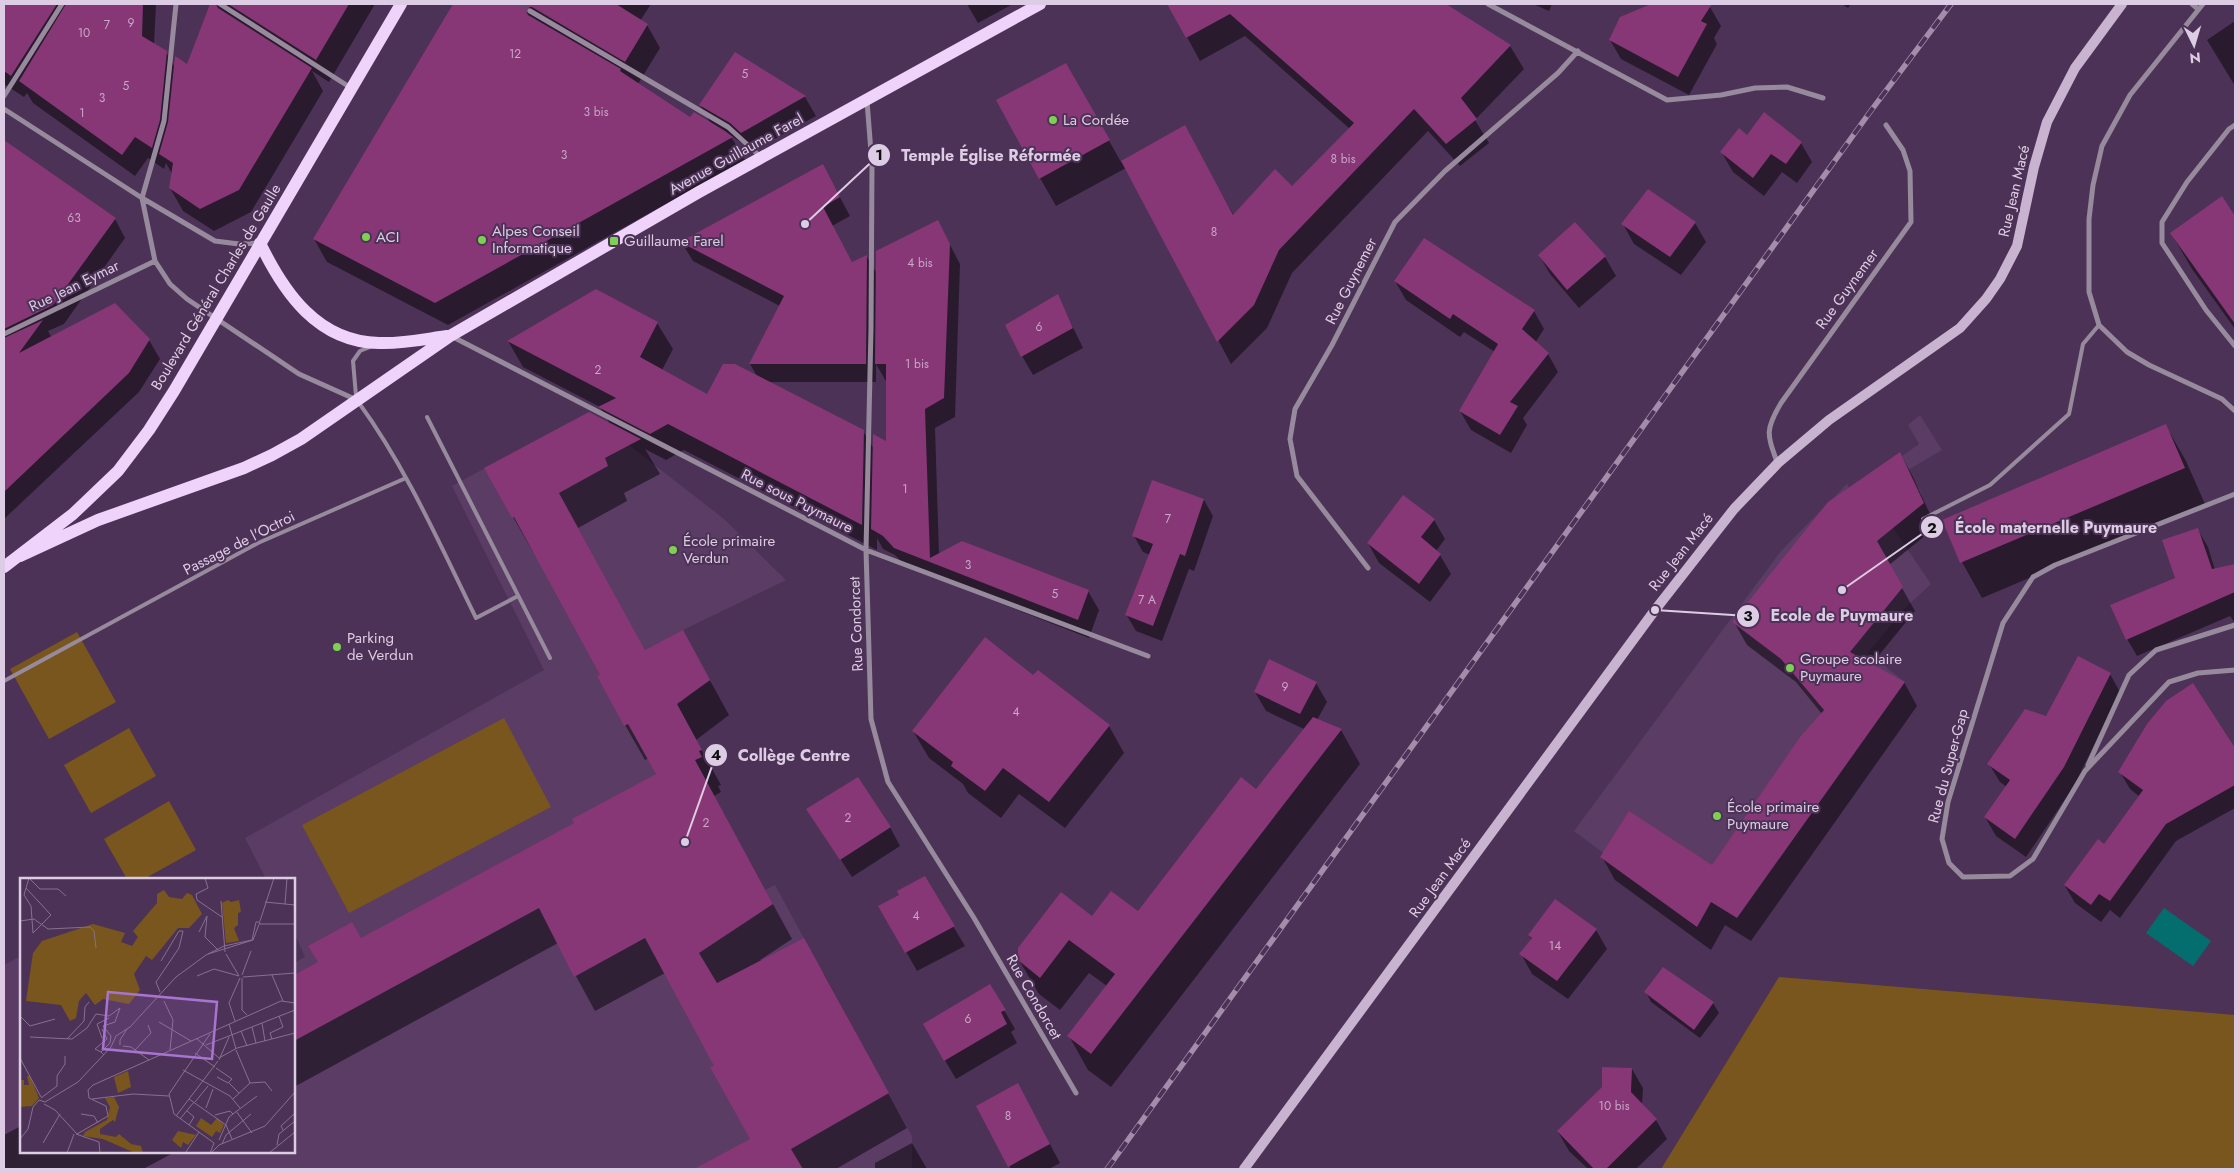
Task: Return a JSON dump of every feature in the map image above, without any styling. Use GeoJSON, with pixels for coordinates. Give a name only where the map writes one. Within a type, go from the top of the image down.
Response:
{"type":"FeatureCollection","features":[{"type":"Feature","properties":{"kind":"main road","name":"Boulevard Général Charles de Gaulle"},"geometry":{"type":"LineString","coordinates":[[20,556],[73,514],[118,471],[149,430],[216,320],[401,4]]}},
{"type":"Feature","properties":{"kind":"main road","name":"Avenue Guillaume Farel"},"geometry":{"type":"LineString","coordinates":[[20,556],[98,520],[244,468],[272,455],[300,439],[450,336],[762,158],[1040,4]]}},
{"type":"Feature","properties":{"kind":"main road","name":"Rue Jean Macé"},"geometry":{"type":"LineString","coordinates":[[1244,1169],[1655,610],[1734,509],[1778,463],[1829,420],[1960,328],[1986,299],[2000,279],[2017,246],[2034,167],[2047,122],[2075,68],[2122,4]]}},
{"type":"Feature","properties":{"kind":"main road"},"geometry":{"type":"LineString","coordinates":[[260,243],[275,275],[310,317],[336,332],[358,341],[378,343],[450,336]]}},
{"type":"Feature","properties":{"kind":"main road"},"geometry":{"type":"LineString","coordinates":[[4,567],[20,556]]}},
{"type":"Feature","properties":{"kind":"street"},"geometry":{"type":"LineString","coordinates":[[4,96],[62,4]]}},
{"type":"Feature","properties":{"kind":"street"},"geometry":{"type":"LineString","coordinates":[[176,4],[164,121],[142,198],[155,261],[170,284],[216,320],[299,374],[357,400]]}},
{"type":"Feature","properties":{"kind":"street"},"geometry":{"type":"LineString","coordinates":[[220,4],[352,88]]}},
{"type":"Feature","properties":{"kind":"street"},"geometry":{"type":"LineString","coordinates":[[1488,4],[1667,100],[1721,96],[1755,88],[1787,87],[1823,98]]}},
{"type":"Feature","properties":{"kind":"street"},"geometry":{"type":"LineString","coordinates":[[2192,4],[2198,9]]}},
{"type":"Feature","properties":{"kind":"street"},"geometry":{"type":"LineString","coordinates":[[2203,4],[2130,95],[2102,146],[2092,185],[2089,219],[2089,292],[2099,325],[2127,352],[2149,365],[2222,399],[2235,411]]}},
{"type":"Feature","properties":{"kind":"street"},"geometry":{"type":"LineString","coordinates":[[530,11],[728,127],[762,158]]}},
{"type":"Feature","properties":{"kind":"street","name":"Rue Guynemer"},"geometry":{"type":"LineString","coordinates":[[1368,568],[1297,476],[1290,439],[1294,410],[1332,345],[1395,222],[1445,171],[1558,73],[1578,51]]}},
{"type":"Feature","properties":{"kind":"street","name":"Rue Condorcet"},"geometry":{"type":"LineString","coordinates":[[867,100],[872,165],[871,330],[866,550],[872,719],[888,782],[974,918],[1076,1093]]}},
{"type":"Feature","properties":{"kind":"street"},"geometry":{"type":"LineString","coordinates":[[4,109],[142,198],[215,241],[239,244],[260,243]]}},
{"type":"Feature","properties":{"kind":"street","name":"Rue Guynemer"},"geometry":{"type":"LineString","coordinates":[[1778,463],[1768,436],[1772,420],[1781,403],[1911,222],[1910,171],[1903,150],[1886,125]]}},
{"type":"Feature","properties":{"kind":"street"},"geometry":{"type":"LineString","coordinates":[[2235,125],[2229,129],[2187,182],[2162,222],[2162,243],[2206,310],[2235,346]]}},
{"type":"Feature","properties":{"kind":"street","name":"Rue Jean Eymar"},"geometry":{"type":"LineString","coordinates":[[4,334],[155,261]]}},
{"type":"Feature","properties":{"kind":"street","name":"Rue sous Puymaure"},"geometry":{"type":"LineString","coordinates":[[450,336],[866,550],[1148,656]]}},
{"type":"Feature","properties":{"kind":"street","name":"Rue du Super-Gap"},"geometry":{"type":"LineString","coordinates":[[2235,494],[2055,565],[2033,577],[2003,624],[1948,802],[1942,839],[1949,863],[1963,877],[2010,876],[2033,859],[2085,771],[2169,682],[2198,673],[2235,670]]}},
{"type":"Feature","properties":{"kind":"street"},"geometry":{"type":"LineString","coordinates":[[2085,771],[2129,675],[2156,650],[2235,626]]}},
{"type":"Feature","properties":{"kind":"lane"},"geometry":{"type":"LineString","coordinates":[[1923,519],[1990,485],[2069,414],[2083,344],[2099,325]]}},
{"type":"Feature","properties":{"kind":"lane"},"geometry":{"type":"LineString","coordinates":[[378,343],[360,351],[353,361],[357,400],[384,438],[406,478],[476,618],[518,596]]}},
{"type":"Feature","properties":{"kind":"lane"},"geometry":{"type":"LineString","coordinates":[[427,417],[550,658]]}},
{"type":"Feature","properties":{"kind":"lane","name":"Passage de l'Octroi"},"geometry":{"type":"LineString","coordinates":[[4,681],[258,543],[406,478]]}},
{"type":"Feature","properties":{"kind":"shaded area","name":"Groupe scolaire Puymaure"},"geometry":{"type":"Polygon","coordinates":[[[1920,415],[1942,450],[1908,470],[1922,494],[1887,519],[1931,584],[1904,609],[1868,653],[1905,682],[1734,914],[1711,897],[1693,920],[1574,831],[1781,551],[1847,484],[1852,492],[1919,444],[1908,425],[1920,415]]]}},
{"type":"Feature","properties":{"kind":"shaded area"},"geometry":{"type":"Polygon","coordinates":[[[570,422],[629,445],[724,519],[786,580],[683,630],[711,681],[682,697],[684,700],[677,705],[702,750],[699,751],[702,757],[695,761],[765,890],[775,885],[912,1136],[912,1169],[4,1169],[4,965],[20,957],[20,1153],[295,1153],[295,962],[305,957],[295,935],[295,878],[265,878],[245,838],[544,670],[452,486],[570,422]]]}},
{"type":"Feature","properties":{"kind":"shaded area"},"geometry":{"type":"Polygon","coordinates":[[[77,632],[116,702],[49,739],[10,669],[77,632]]]}},
{"type":"Feature","properties":{"kind":"shaded area"},"geometry":{"type":"Polygon","coordinates":[[[504,718],[551,807],[349,913],[302,825],[504,718]]]}},
{"type":"Feature","properties":{"kind":"shaded area"},"geometry":{"type":"Polygon","coordinates":[[[129,728],[156,776],[91,813],[64,765],[129,728]]]}},
{"type":"Feature","properties":{"kind":"shaded area"},"geometry":{"type":"Polygon","coordinates":[[[169,801],[196,850],[146,878],[126,878],[104,839],[169,801]]]}},
{"type":"Feature","properties":{"kind":"shaded area"},"geometry":{"type":"Polygon","coordinates":[[[2164,908],[2211,941],[2193,966],[2146,933],[2164,908]]]}},
{"type":"Feature","properties":{"kind":"shaded area"},"geometry":{"type":"Polygon","coordinates":[[[1779,977],[2235,1015],[2235,1169],[1661,1169],[1779,977]]]}},
{"type":"Feature","properties":{"kind":"building"},"geometry":{"type":"Polygon","coordinates":[[[4,4],[57,4],[11,76],[4,71],[4,4]]]}},
{"type":"Feature","properties":{"kind":"building"},"geometry":{"type":"Polygon","coordinates":[[[66,4],[143,4],[142,36],[167,51],[160,120],[152,148],[135,137],[122,155],[19,81],[66,4]]]}},
{"type":"Feature","properties":{"kind":"building"},"geometry":{"type":"Polygon","coordinates":[[[210,4],[216,4],[218,8],[312,68],[239,190],[200,209],[169,188],[173,163],[159,154],[168,122],[175,56],[187,64],[210,4]]]}},
{"type":"Feature","properties":{"kind":"building"},"geometry":{"type":"Polygon","coordinates":[[[228,4],[349,4],[316,60],[228,4]]]}},
{"type":"Feature","properties":{"kind":"building"},"geometry":{"type":"Polygon","coordinates":[[[453,4],[616,4],[648,24],[625,62],[532,7],[527,7],[526,11],[528,15],[621,69],[620,71],[690,117],[694,112],[733,137],[435,303],[313,239],[453,4]]]}},
{"type":"Feature","properties":{"kind":"building"},"geometry":{"type":"Polygon","coordinates":[[[1167,4],[1446,4],[1511,45],[1461,98],[1477,119],[1446,144],[1414,109],[1279,250],[1254,305],[1217,342],[1121,161],[1185,125],[1233,215],[1275,169],[1292,186],[1354,123],[1230,14],[1186,38],[1167,4]]]}},
{"type":"Feature","properties":{"kind":"building"},"geometry":{"type":"Polygon","coordinates":[[[1651,4],[1712,4],[1701,21],[1707,24],[1678,77],[1609,40],[1620,17],[1651,4]]]}},
{"type":"Feature","properties":{"kind":"building"},"geometry":{"type":"Polygon","coordinates":[[[735,52],[806,96],[741,133],[730,123],[699,105],[735,52]]]}},
{"type":"Feature","properties":{"kind":"building","name":"La Cordée"},"geometry":{"type":"Polygon","coordinates":[[[1066,63],[1110,140],[1039,179],[996,100],[1066,63]]]}},
{"type":"Feature","properties":{"kind":"building"},"geometry":{"type":"Polygon","coordinates":[[[1764,112],[1802,142],[1786,164],[1771,154],[1753,178],[1720,152],[1739,128],[1747,135],[1764,112]]]}},
{"type":"Feature","properties":{"kind":"building"},"geometry":{"type":"Polygon","coordinates":[[[4,140],[116,218],[53,305],[4,329],[4,140]]]}},
{"type":"Feature","properties":{"kind":"building"},"geometry":{"type":"Polygon","coordinates":[[[823,164],[840,197],[823,207],[852,262],[867,255],[866,364],[749,364],[784,296],[680,242],[823,164]]]}},
{"type":"Feature","properties":{"kind":"building"},"geometry":{"type":"Polygon","coordinates":[[[1648,189],[1696,222],[1670,257],[1621,224],[1648,189]]]}},
{"type":"Feature","properties":{"kind":"building"},"geometry":{"type":"Polygon","coordinates":[[[2222,196],[2235,216],[2235,324],[2170,233],[2222,196]]]}},
{"type":"Feature","properties":{"kind":"building"},"geometry":{"type":"Polygon","coordinates":[[[938,220],[950,244],[944,398],[925,409],[930,558],[962,541],[1089,590],[1078,620],[894,548],[883,536],[871,529],[873,434],[886,441],[886,364],[875,364],[876,251],[938,220]]]}},
{"type":"Feature","properties":{"kind":"building"},"geometry":{"type":"Polygon","coordinates":[[[1575,222],[1606,256],[1567,290],[1538,255],[1575,222]]]}},
{"type":"Feature","properties":{"kind":"building"},"geometry":{"type":"Polygon","coordinates":[[[1424,238],[1535,310],[1522,329],[1549,353],[1510,402],[1518,406],[1500,435],[1459,411],[1498,344],[1453,314],[1450,319],[1394,281],[1424,238]]]}},
{"type":"Feature","properties":{"kind":"building"},"geometry":{"type":"Polygon","coordinates":[[[596,289],[658,322],[640,357],[707,394],[723,364],[735,364],[864,430],[862,525],[668,424],[650,434],[598,407],[616,398],[507,341],[596,289]]]}},
{"type":"Feature","properties":{"kind":"building"},"geometry":{"type":"Polygon","coordinates":[[[1058,294],[1073,328],[1021,357],[1005,325],[1058,294]]]}},
{"type":"Feature","properties":{"kind":"building"},"geometry":{"type":"Polygon","coordinates":[[[115,303],[150,339],[129,373],[4,492],[4,338],[43,320],[19,353],[115,303]]]}},
{"type":"Feature","properties":{"kind":"building"},"geometry":{"type":"Polygon","coordinates":[[[589,412],[641,439],[605,458],[608,466],[559,493],[645,650],[683,630],[710,680],[677,704],[702,750],[699,751],[702,757],[695,760],[773,904],[699,953],[717,983],[804,938],[889,1093],[791,1149],[803,1169],[694,1169],[750,1139],[710,1067],[714,1066],[645,938],[574,977],[539,908],[295,1040],[295,974],[318,962],[308,946],[352,922],[361,938],[574,823],[572,819],[656,774],[628,724],[624,726],[597,676],[600,675],[514,517],[512,518],[484,468],[589,412]]]}},
{"type":"Feature","properties":{"kind":"building"},"geometry":{"type":"Polygon","coordinates":[[[2166,424],[2185,468],[1960,563],[1942,520],[2166,424]]]}},
{"type":"Feature","properties":{"kind":"building"},"geometry":{"type":"Polygon","coordinates":[[[1900,452],[1924,503],[1877,541],[1903,587],[1850,652],[1905,682],[1737,918],[1711,902],[1697,927],[1600,857],[1629,811],[1712,865],[1800,737],[1824,710],[1781,659],[1732,622],[1828,502],[1900,452]]]}},
{"type":"Feature","properties":{"kind":"building"},"geometry":{"type":"Polygon","coordinates":[[[1152,480],[1204,499],[1185,556],[1180,554],[1153,626],[1125,615],[1153,544],[1132,536],[1152,480]]]}},
{"type":"Feature","properties":{"kind":"building"},"geometry":{"type":"Polygon","coordinates":[[[1403,495],[1435,519],[1421,537],[1441,554],[1419,584],[1367,543],[1403,495]]]}},
{"type":"Feature","properties":{"kind":"building"},"geometry":{"type":"Polygon","coordinates":[[[2198,528],[2212,569],[2235,564],[2235,592],[2126,640],[2110,605],[2175,578],[2162,540],[2198,528]]]}},
{"type":"Feature","properties":{"kind":"building"},"geometry":{"type":"Polygon","coordinates":[[[985,637],[1033,675],[1038,670],[1110,725],[1049,802],[1003,768],[985,791],[951,766],[953,762],[912,731],[985,637]]]}},
{"type":"Feature","properties":{"kind":"building"},"geometry":{"type":"Polygon","coordinates":[[[2078,656],[2111,673],[2064,767],[2015,839],[1984,817],[2010,780],[1987,764],[2025,709],[2046,716],[2078,656]]]}},
{"type":"Feature","properties":{"kind":"building"},"geometry":{"type":"Polygon","coordinates":[[[1269,659],[1317,682],[1300,714],[1254,692],[1269,659]]]}},
{"type":"Feature","properties":{"kind":"building"},"geometry":{"type":"Polygon","coordinates":[[[2193,683],[2235,748],[2235,785],[2166,824],[2110,901],[2099,894],[2091,905],[2064,885],[2098,839],[2104,844],[2143,790],[2118,772],[2147,724],[2166,701],[2193,683]]]}},
{"type":"Feature","properties":{"kind":"building"},"geometry":{"type":"Polygon","coordinates":[[[1313,717],[1342,729],[1091,1054],[1067,1036],[1115,974],[1069,940],[1040,978],[1018,960],[1018,948],[1061,892],[1092,916],[1111,891],[1138,911],[1241,777],[1256,789],[1313,717]]]}},
{"type":"Feature","properties":{"kind":"building"},"geometry":{"type":"Polygon","coordinates":[[[858,777],[891,827],[840,860],[806,809],[858,777]]]}},
{"type":"Feature","properties":{"kind":"building"},"geometry":{"type":"Polygon","coordinates":[[[925,876],[955,926],[905,953],[878,906],[899,895],[897,891],[925,876]]]}},
{"type":"Feature","properties":{"kind":"building"},"geometry":{"type":"Polygon","coordinates":[[[1555,899],[1597,929],[1557,981],[1519,954],[1532,938],[1528,935],[1555,899]]]}},
{"type":"Feature","properties":{"kind":"building"},"geometry":{"type":"Polygon","coordinates":[[[1663,967],[1714,1002],[1694,1030],[1644,992],[1663,967]]]}},
{"type":"Feature","properties":{"kind":"building"},"geometry":{"type":"Polygon","coordinates":[[[990,984],[1006,1010],[1001,1012],[1007,1024],[944,1061],[923,1024],[990,984]]]}},
{"type":"Feature","properties":{"kind":"building"},"geometry":{"type":"Polygon","coordinates":[[[1602,1067],[1632,1068],[1631,1092],[1657,1119],[1606,1169],[1594,1169],[1557,1131],[1602,1087],[1602,1067]]]}},
{"type":"Feature","properties":{"kind":"building"},"geometry":{"type":"Polygon","coordinates":[[[1018,1083],[1050,1144],[1008,1167],[976,1106],[1018,1083]]]}},
{"type":"Feature","properties":{"kind":"tunnel"},"geometry":{"type":"LineString","coordinates":[[519,4],[530,11]]}},
{"type":"Feature","properties":{"kind":"railway"},"geometry":{"type":"LineString","coordinates":[[1107,1169],[1870,112],[1951,4]]}},
{"type":"Feature","properties":{"kind":"place","name":"La Cordée"},"geometry":{"type":"Point","coordinates":[1053,120]}},
{"type":"Feature","properties":{"kind":"place","name":"Temple Église Réformée"},"geometry":{"type":"Point","coordinates":[805,224]}},
{"type":"Feature","properties":{"kind":"place","name":"ACI"},"geometry":{"type":"Point","coordinates":[366,237]}},
{"type":"Feature","properties":{"kind":"place","name":"Alpes Conseil Informatique"},"geometry":{"type":"Point","coordinates":[482,240]}},
{"type":"Feature","properties":{"kind":"place","name":"Guillaume Farel"},"geometry":{"type":"Point","coordinates":[614,241]}},
{"type":"Feature","properties":{"kind":"place","name":"École primaire Verdun"},"geometry":{"type":"Point","coordinates":[673,550]}},
{"type":"Feature","properties":{"kind":"place","name":"École maternelle Puymaure"},"geometry":{"type":"Point","coordinates":[1842,590]}},
{"type":"Feature","properties":{"kind":"place","name":"Ecole de Puymaure"},"geometry":{"type":"Point","coordinates":[1655,610]}},
{"type":"Feature","properties":{"kind":"place","name":"Parking de Verdun"},"geometry":{"type":"Point","coordinates":[337,647]}},
{"type":"Feature","properties":{"kind":"place","name":"Groupe scolaire Puymaure"},"geometry":{"type":"Point","coordinates":[1790,668]}},
{"type":"Feature","properties":{"kind":"place","name":"École primaire Puymaure"},"geometry":{"type":"Point","coordinates":[1717,816]}},
{"type":"Feature","properties":{"kind":"place","name":"Collège Centre"},"geometry":{"type":"Point","coordinates":[685,842]}}]}
